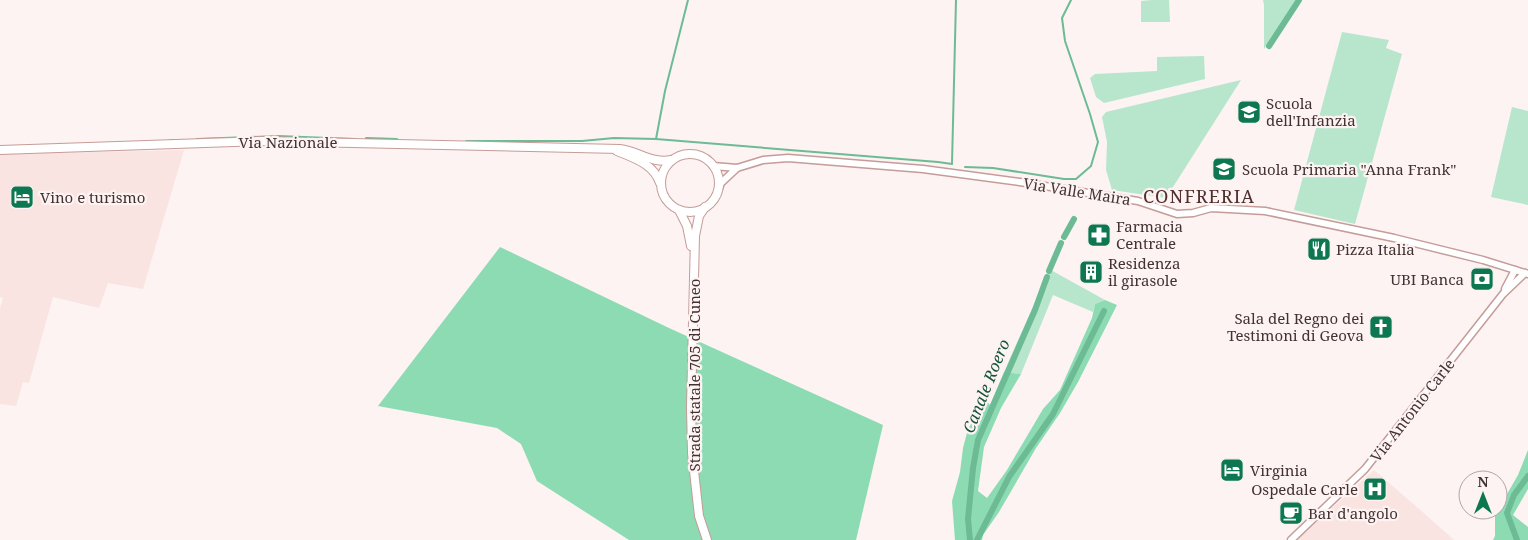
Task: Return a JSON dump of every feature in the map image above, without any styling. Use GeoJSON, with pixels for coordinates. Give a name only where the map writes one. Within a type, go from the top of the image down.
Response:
{"type":"FeatureCollection","features":[{"type":"Feature","properties":{"kind":"main road","name":"Via Nazionale"},"geometry":{"type":"LineString","coordinates":[[0,150],[262,141],[610,149]]}},
{"type":"Feature","properties":{"kind":"main road"},"geometry":{"type":"LineString","coordinates":[[610,149],[630,150],[661,162],[689,154],[698,155],[707,159],[714,166],[718,174],[718,191],[711,203],[697,211],[679,210],[672,206],[663,193],[657,175],[651,169],[642,162],[610,149]]}},
{"type":"Feature","properties":{"kind":"main road"},"geometry":{"type":"LineString","coordinates":[[663,193],[662,175],[665,167],[671,160]]}},
{"type":"Feature","properties":{"kind":"main road","name":"Strada statale 705 di Cuneo"},"geometry":{"type":"LineString","coordinates":[[705,207],[699,216],[695,236],[693,268],[692,453],[698,516],[707,540]]}},
{"type":"Feature","properties":{"kind":"main road","name":"Strada statale 705 di Cuneo"},"geometry":{"type":"LineString","coordinates":[[679,210],[687,226],[693,268]]}},
{"type":"Feature","properties":{"kind":"street","name":"Via Valle Maira"},"geometry":{"type":"LineString","coordinates":[[714,166],[737,168],[763,160],[788,158],[894,166],[955,172],[1138,201],[1177,214],[1193,213],[1211,208],[1265,211],[1394,238],[1527,273]]}},
{"type":"Feature","properties":{"kind":"street","name":"Via Valle Maira"},"geometry":{"type":"LineString","coordinates":[[718,191],[721,183],[737,168]]}},
{"type":"Feature","properties":{"kind":"street","name":"Via Antonio Carle"},"geometry":{"type":"LineString","coordinates":[[1503,294],[1515,270]]}},
{"type":"Feature","properties":{"kind":"street","name":"Via Antonio Carle"},"geometry":{"type":"LineString","coordinates":[[1291,540],[1365,468],[1503,294],[1527,273]]}},
{"type":"Feature","properties":{"kind":"shaded area"},"geometry":{"type":"Polygon","coordinates":[[[184,150],[143,289],[108,283],[99,308],[53,297],[29,383],[23,382],[16,406],[0,404],[0,308],[3,298],[0,297],[0,154],[184,150]]]}},
{"type":"Feature","properties":{"kind":"shaded area","name":"Ospedale Carle"},"geometry":{"type":"Polygon","coordinates":[[[1374,470],[1418,508],[1454,540],[1297,540],[1374,470]]]}},
{"type":"Feature","properties":{"kind":"green space"},"geometry":{"type":"Polygon","coordinates":[[[1169,0],[1170,22],[1141,22],[1141,1],[1169,0]]]}},
{"type":"Feature","properties":{"kind":"green space"},"geometry":{"type":"Polygon","coordinates":[[[1263,0],[1298,0],[1264,49],[1264,5],[1263,0]]]}},
{"type":"Feature","properties":{"kind":"green space"},"geometry":{"type":"Polygon","coordinates":[[[1342,32],[1389,40],[1386,48],[1402,54],[1355,224],[1294,210],[1342,32]]]}},
{"type":"Feature","properties":{"kind":"green space"},"geometry":{"type":"Polygon","coordinates":[[[1204,56],[1205,79],[1104,103],[1096,97],[1090,78],[1095,74],[1157,71],[1157,57],[1204,56]]]}},
{"type":"Feature","properties":{"kind":"green space"},"geometry":{"type":"Polygon","coordinates":[[[1241,80],[1166,198],[1112,190],[1106,170],[1107,142],[1102,117],[1106,112],[1241,80]]]}},
{"type":"Feature","properties":{"kind":"green space"},"geometry":{"type":"Polygon","coordinates":[[[1512,107],[1528,111],[1528,205],[1491,197],[1512,107]]]}},
{"type":"Feature","properties":{"kind":"green space"},"geometry":{"type":"Polygon","coordinates":[[[500,247],[669,328],[883,425],[856,540],[629,540],[537,481],[521,444],[497,428],[378,406],[500,247]]]}},
{"type":"Feature","properties":{"kind":"green space"},"geometry":{"type":"Polygon","coordinates":[[[1049,269],[1105,300],[1095,304],[1093,312],[1053,295],[1021,374],[1004,372],[1038,295],[1049,269]]]}},
{"type":"Feature","properties":{"kind":"green space"},"geometry":{"type":"Polygon","coordinates":[[[1105,300],[1117,305],[1078,382],[983,535],[982,540],[955,540],[952,501],[960,472],[963,448],[968,429],[986,400],[990,405],[1004,372],[1021,374],[1001,408],[984,447],[978,491],[987,498],[1007,470],[1043,409],[1060,390],[1092,318],[1095,304],[1105,300]]]}},
{"type":"Feature","properties":{"kind":"green space"},"geometry":{"type":"Polygon","coordinates":[[[1528,450],[1528,489],[1513,515],[1528,527],[1528,540],[1493,540],[1495,536],[1495,520],[1508,520],[1508,492],[1518,475],[1528,450]]]}},
{"type":"Feature","properties":{"kind":"waterway"},"geometry":{"type":"LineString","coordinates":[[656,139],[665,91],[688,0]]}},
{"type":"Feature","properties":{"kind":"waterway"},"geometry":{"type":"LineString","coordinates":[[466,141],[656,139],[952,164],[956,0]]}},
{"type":"Feature","properties":{"kind":"waterway"},"geometry":{"type":"LineString","coordinates":[[965,167],[993,168],[1064,179],[1076,179],[1091,166],[1098,142],[1065,41],[1062,18],[1071,0]]}},
{"type":"Feature","properties":{"kind":"waterway"},"geometry":{"type":"LineString","coordinates":[[1269,46],[1299,0]]}},
{"type":"Feature","properties":{"kind":"waterway"},"geometry":{"type":"LineString","coordinates":[[197,139],[278,136],[355,139]]}},
{"type":"Feature","properties":{"kind":"waterway"},"geometry":{"type":"LineString","coordinates":[[366,138],[397,139]]}},
{"type":"Feature","properties":{"kind":"waterway"},"geometry":{"type":"LineString","coordinates":[[170,140],[176,140]]}},
{"type":"Feature","properties":{"kind":"waterway"},"geometry":{"type":"LineString","coordinates":[[1064,237],[1074,219]]}},
{"type":"Feature","properties":{"kind":"waterway"},"geometry":{"type":"LineString","coordinates":[[1049,271],[1061,243]]}},
{"type":"Feature","properties":{"kind":"waterway","name":"Canale Roero"},"geometry":{"type":"LineString","coordinates":[[970,540],[968,519],[978,440],[1035,310],[1047,277]]}},
{"type":"Feature","properties":{"kind":"waterway"},"geometry":{"type":"LineString","coordinates":[[977,540],[1009,477],[1053,414],[1104,311]]}},
{"type":"Feature","properties":{"kind":"waterway"},"geometry":{"type":"LineString","coordinates":[[1517,540],[1507,513],[1514,495],[1528,476]]}},
{"type":"Feature","properties":{"kind":"place","name":"Scuola dell'Infanzia"},"geometry":{"type":"Point","coordinates":[1249,112]}},
{"type":"Feature","properties":{"kind":"place","name":"Scuola Primaria \"Anna Frank\""},"geometry":{"type":"Point","coordinates":[1224,169]}},
{"type":"Feature","properties":{"kind":"place","name":"Vino e turismo"},"geometry":{"type":"Point","coordinates":[22,197]}},
{"type":"Feature","properties":{"kind":"place","name":"Farmacia Centrale"},"geometry":{"type":"Point","coordinates":[1099,235]}},
{"type":"Feature","properties":{"kind":"place","name":"Pizza Italia"},"geometry":{"type":"Point","coordinates":[1319,249]}},
{"type":"Feature","properties":{"kind":"place","name":"Residenza il girasole"},"geometry":{"type":"Point","coordinates":[1091,272]}},
{"type":"Feature","properties":{"kind":"place","name":"UBI Banca"},"geometry":{"type":"Point","coordinates":[1482,279]}},
{"type":"Feature","properties":{"kind":"place","name":"Sala del Regno dei Testimoni di Geova"},"geometry":{"type":"Point","coordinates":[1381,327]}},
{"type":"Feature","properties":{"kind":"place","name":"Virginia"},"geometry":{"type":"Point","coordinates":[1232,470]}},
{"type":"Feature","properties":{"kind":"place","name":"Ospedale Carle"},"geometry":{"type":"Point","coordinates":[1375,489]}},
{"type":"Feature","properties":{"kind":"place","name":"Bar d'angolo"},"geometry":{"type":"Point","coordinates":[1291,513]}},
{"type":"Feature","properties":{"kind":"district","name":"CONFRERIA"},"geometry":{"type":"Point","coordinates":[1199,196]}}]}
